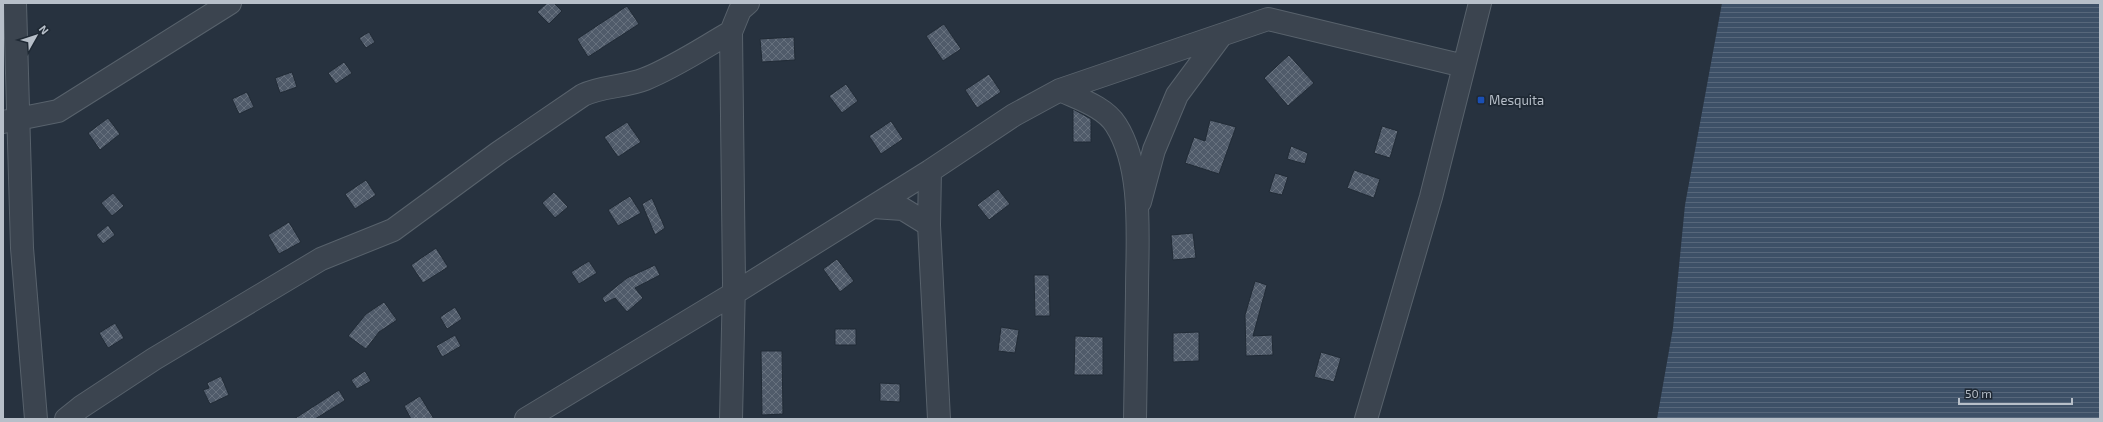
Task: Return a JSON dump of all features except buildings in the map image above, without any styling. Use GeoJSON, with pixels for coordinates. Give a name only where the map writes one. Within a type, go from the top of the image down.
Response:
{"type":"FeatureCollection","features":[{"type":"Feature","properties":{"kind":"street"},"geometry":{"type":"LineString","coordinates":[[15,3],[10,121],[36,419]]}},
{"type":"Feature","properties":{"kind":"street"},"geometry":{"type":"LineString","coordinates":[[10,121],[62,109],[230,3]]}},
{"type":"Feature","properties":{"kind":"street"},"geometry":{"type":"LineString","coordinates":[[1366,419],[1431,197],[1480,3]]}},
{"type":"Feature","properties":{"kind":"street"},"geometry":{"type":"LineString","coordinates":[[731,419],[734,294],[731,32],[741,5]]}},
{"type":"Feature","properties":{"kind":"street"},"geometry":{"type":"LineString","coordinates":[[526,419],[734,294],[930,171],[1014,115],[1060,90],[1220,37],[1268,19],[1464,66]]}},
{"type":"Feature","properties":{"kind":"street"},"geometry":{"type":"LineString","coordinates":[[66,419],[81,407],[154,359],[321,259],[393,230],[498,153],[583,95],[593,90],[609,88],[644,79],[731,32]]}},
{"type":"Feature","properties":{"kind":"street"},"geometry":{"type":"LineString","coordinates":[[1138,209],[1154,150],[1177,95],[1220,37]]}},
{"type":"Feature","properties":{"kind":"street"},"geometry":{"type":"LineString","coordinates":[[1060,90],[1096,106],[1116,124],[1129,153],[1138,209],[1135,419]]}},
{"type":"Feature","properties":{"kind":"street"},"geometry":{"type":"LineString","coordinates":[[930,171],[929,225],[939,419]]}},
{"type":"Feature","properties":{"kind":"street"},"geometry":{"type":"LineString","coordinates":[[873,207],[903,209],[929,225]]}},
{"type":"Feature","properties":{"kind":"water"},"geometry":{"type":"Polygon","coordinates":[[[1722,3],[2100,3],[2100,419],[1657,419],[1673,328],[1685,205],[1722,3]]]}},
{"type":"Feature","properties":{"kind":"place","name":"Mesquita"},"geometry":{"type":"Point","coordinates":[1481,100]}}]}
